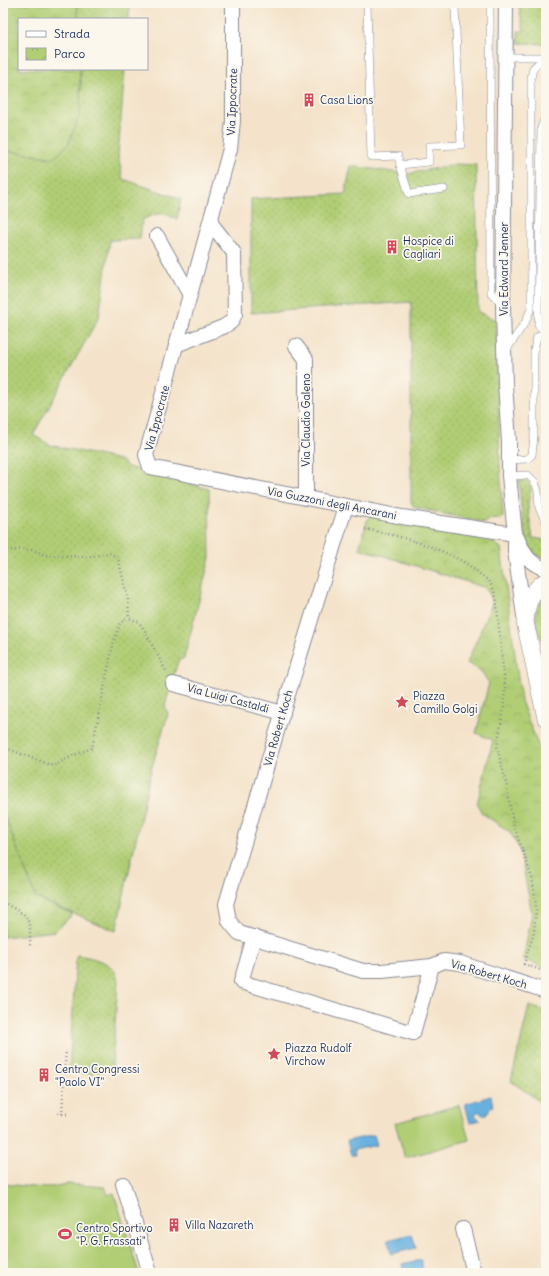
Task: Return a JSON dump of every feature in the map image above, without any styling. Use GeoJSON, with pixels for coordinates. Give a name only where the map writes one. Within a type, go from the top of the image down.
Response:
{"type":"FeatureCollection","features":[{"type":"Feature","properties":{"kind":"street","name":"Via Ippocrate"},"geometry":{"type":"LineString","coordinates":[[150,467],[146,455],[230,149],[234,121],[233,3]]}},
{"type":"Feature","properties":{"kind":"street","name":"Via Edward Jenner"},"geometry":{"type":"LineString","coordinates":[[506,3],[503,307],[509,441],[508,460],[515,534],[515,551],[526,629],[538,689],[546,718]]}},
{"type":"Feature","properties":{"kind":"street"},"geometry":{"type":"LineString","coordinates":[[176,345],[223,327],[231,322],[235,314],[234,253],[210,222]]}},
{"type":"Feature","properties":{"kind":"street"},"geometry":{"type":"LineString","coordinates":[[157,236],[190,295]]}},
{"type":"Feature","properties":{"kind":"street","name":"Via Claudio Galeno"},"geometry":{"type":"LineString","coordinates":[[296,346],[306,359],[306,498]]}},
{"type":"Feature","properties":{"kind":"street","name":"Via Guzzoni degli Ancarani"},"geometry":{"type":"LineString","coordinates":[[150,467],[346,506],[515,534]]}},
{"type":"Feature","properties":{"kind":"street","name":"Via Robert Koch"},"geometry":{"type":"LineString","coordinates":[[346,506],[226,904],[229,922],[239,933],[363,971],[382,971],[432,966],[444,961],[460,964],[546,991]]}},
{"type":"Feature","properties":{"kind":"street","name":"Via Edward Jenner"},"geometry":{"type":"LineString","coordinates":[[515,534],[528,559],[536,565],[546,569]]}},
{"type":"Feature","properties":{"kind":"street","name":"Via Edward Jenner"},"geometry":{"type":"LineString","coordinates":[[546,581],[539,586],[531,596],[526,609],[526,629],[535,648],[546,657]]}},
{"type":"Feature","properties":{"kind":"street","name":"Via Luigi Castaldi"},"geometry":{"type":"LineString","coordinates":[[173,684],[283,713]]}},
{"type":"Feature","properties":{"kind":"street"},"geometry":{"type":"LineString","coordinates":[[254,938],[241,982],[412,1033],[432,966]]}},
{"type":"Feature","properties":{"kind":"street"},"geometry":{"type":"LineString","coordinates":[[123,1184],[150,1273]]}},
{"type":"Feature","properties":{"kind":"street"},"geometry":{"type":"LineString","coordinates":[[463,1229],[474,1273]]}},
{"type":"Feature","properties":{"kind":"lane"},"geometry":{"type":"LineString","coordinates":[[367,3],[371,157],[398,156],[408,194],[444,189]]}},
{"type":"Feature","properties":{"kind":"lane"},"geometry":{"type":"LineString","coordinates":[[400,165],[429,162],[429,146],[461,145],[455,8],[453,3]]}},
{"type":"Feature","properties":{"kind":"lane"},"geometry":{"type":"LineString","coordinates":[[490,3],[491,293],[503,307]]}},
{"type":"Feature","properties":{"kind":"lane"},"geometry":{"type":"LineString","coordinates":[[506,57],[545,57]]}},
{"type":"Feature","properties":{"kind":"lane"},"geometry":{"type":"LineString","coordinates":[[504,352],[526,321],[531,308],[531,78],[533,68],[545,57]]}},
{"type":"Feature","properties":{"kind":"lane"},"geometry":{"type":"LineString","coordinates":[[508,460],[527,459],[532,455],[534,436],[534,350],[537,337],[545,332],[538,325],[541,128],[546,115]]}},
{"type":"Feature","properties":{"kind":"lane"},"geometry":{"type":"LineString","coordinates":[[509,476],[528,475],[535,482],[538,491],[539,508],[546,521]]}},
{"type":"Feature","properties":{"kind":"path"},"geometry":{"type":"LineString","coordinates":[[365,530],[384,533],[414,542],[458,558],[490,583],[496,597],[504,689],[503,713],[497,746],[506,783],[513,823],[532,878],[535,896],[536,910],[534,932],[524,964],[546,972]]}},
{"type":"Feature","properties":{"kind":"path"},"geometry":{"type":"LineString","coordinates":[[3,551],[23,550],[39,551],[44,555],[88,556],[109,553],[118,558],[128,599],[129,618]]}},
{"type":"Feature","properties":{"kind":"path"},"geometry":{"type":"LineString","coordinates":[[129,618],[139,622],[173,684]]}},
{"type":"Feature","properties":{"kind":"path"},"geometry":{"type":"LineString","coordinates":[[3,745],[11,750],[53,766],[92,748],[113,644],[120,623],[129,618]]}},
{"type":"Feature","properties":{"kind":"path"},"geometry":{"type":"LineString","coordinates":[[3,902],[25,915],[30,925],[30,946]]}},
{"type":"Feature","properties":{"kind":"path"},"geometry":{"type":"LineString","coordinates":[[62,1114],[66,1050]]}},
{"type":"Feature","properties":{"kind":"path"},"geometry":{"type":"LineString","coordinates":[[58,1114],[68,1114]]}},
{"type":"Feature","properties":{"kind":"green space"},"geometry":{"type":"Polygon","coordinates":[[[3,3],[77,3],[78,18],[18,18],[18,70],[80,70],[80,114],[68,145],[54,158],[3,150],[3,3]]]}},
{"type":"Feature","properties":{"kind":"green space"},"geometry":{"type":"Polygon","coordinates":[[[77,3],[130,3],[129,18],[78,18],[77,3]]]}},
{"type":"Feature","properties":{"kind":"green space"},"geometry":{"type":"Polygon","coordinates":[[[518,3],[546,3],[546,44],[518,43],[518,31],[524,31],[518,3]]]}},
{"type":"Feature","properties":{"kind":"green space"},"geometry":{"type":"Polygon","coordinates":[[[80,70],[125,70],[118,155],[123,179],[181,199],[177,219],[163,214],[152,215],[142,220],[140,239],[110,240],[99,317],[33,435],[50,445],[120,460],[128,467],[209,489],[210,558],[184,658],[178,661],[165,706],[168,714],[151,770],[116,931],[36,898],[3,812],[3,150],[54,158],[81,89],[80,70]]]}},
{"type":"Feature","properties":{"kind":"green space"},"geometry":{"type":"Polygon","coordinates":[[[455,164],[476,165],[478,312],[496,320],[503,517],[500,519],[493,518],[485,523],[414,507],[411,502],[411,302],[251,313],[251,199],[345,194],[351,166],[408,174],[455,164]]]}},
{"type":"Feature","properties":{"kind":"green space"},"geometry":{"type":"Polygon","coordinates":[[[527,480],[531,487],[528,506],[533,538],[546,540],[546,559],[536,555],[530,548],[524,530],[519,481],[527,480]]]}},
{"type":"Feature","properties":{"kind":"green space"},"geometry":{"type":"Polygon","coordinates":[[[372,515],[484,536],[501,548],[521,701],[546,766],[546,968],[523,959],[532,914],[520,850],[510,832],[482,813],[477,804],[493,740],[476,733],[489,683],[480,670],[467,663],[493,601],[486,588],[359,548],[368,518],[372,515]]]}},
{"type":"Feature","properties":{"kind":"green space"},"geometry":{"type":"Polygon","coordinates":[[[546,593],[546,644],[538,631],[535,618],[538,606],[546,593]]]}},
{"type":"Feature","properties":{"kind":"green space"},"geometry":{"type":"Polygon","coordinates":[[[3,812],[36,898],[73,914],[55,931],[3,937],[3,812]]]}},
{"type":"Feature","properties":{"kind":"green space"},"geometry":{"type":"Polygon","coordinates":[[[78,955],[98,960],[109,965],[117,975],[118,981],[112,1067],[96,1073],[69,1071],[76,956],[78,955]]]}},
{"type":"Feature","properties":{"kind":"green space"},"geometry":{"type":"Polygon","coordinates":[[[529,1006],[546,1011],[546,1106],[511,1081],[529,1006]]]}},
{"type":"Feature","properties":{"kind":"green space"},"geometry":{"type":"Polygon","coordinates":[[[459,1105],[469,1140],[405,1158],[395,1123],[459,1105]]]}},
{"type":"Feature","properties":{"kind":"green space","name":"Centro Sportivo \"P. G. Frassati\""},"geometry":{"type":"Polygon","coordinates":[[[3,1184],[45,1188],[68,1184],[105,1187],[108,1195],[114,1193],[139,1273],[3,1273],[3,1184]]]}},
{"type":"Feature","properties":{"kind":"water"},"geometry":{"type":"Polygon","coordinates":[[[491,1096],[493,1106],[484,1116],[478,1111],[475,1115],[480,1120],[470,1123],[465,1104],[491,1096]]]}},
{"type":"Feature","properties":{"kind":"water"},"geometry":{"type":"Polygon","coordinates":[[[374,1135],[377,1145],[354,1150],[355,1155],[351,1155],[347,1141],[374,1135]]]}},
{"type":"Feature","properties":{"kind":"water"},"geometry":{"type":"Polygon","coordinates":[[[412,1234],[416,1248],[391,1254],[388,1240],[412,1234]]]}},
{"type":"Feature","properties":{"kind":"water"},"geometry":{"type":"Polygon","coordinates":[[[421,1260],[423,1270],[404,1273],[402,1264],[421,1260]]]}},
{"type":"Feature","properties":{"kind":"place","name":"Casa Lions"},"geometry":{"type":"Point","coordinates":[309,100]}},
{"type":"Feature","properties":{"kind":"place","name":"Hospice di Cagliari"},"geometry":{"type":"Point","coordinates":[392,247]}},
{"type":"Feature","properties":{"kind":"place","name":"Piazza Camillo Golgi"},"geometry":{"type":"Point","coordinates":[402,702]}},
{"type":"Feature","properties":{"kind":"place","name":"Piazza Rudolf Virchow"},"geometry":{"type":"Point","coordinates":[274,1054]}},
{"type":"Feature","properties":{"kind":"place","name":"Centro Congressi \"Paolo VI\""},"geometry":{"type":"Point","coordinates":[44,1075]}},
{"type":"Feature","properties":{"kind":"place","name":"Villa Nazareth"},"geometry":{"type":"Point","coordinates":[174,1225]}},
{"type":"Feature","properties":{"kind":"place","name":"Centro Sportivo \"P. G. Frassati\""},"geometry":{"type":"Point","coordinates":[65,1234]}}]}
